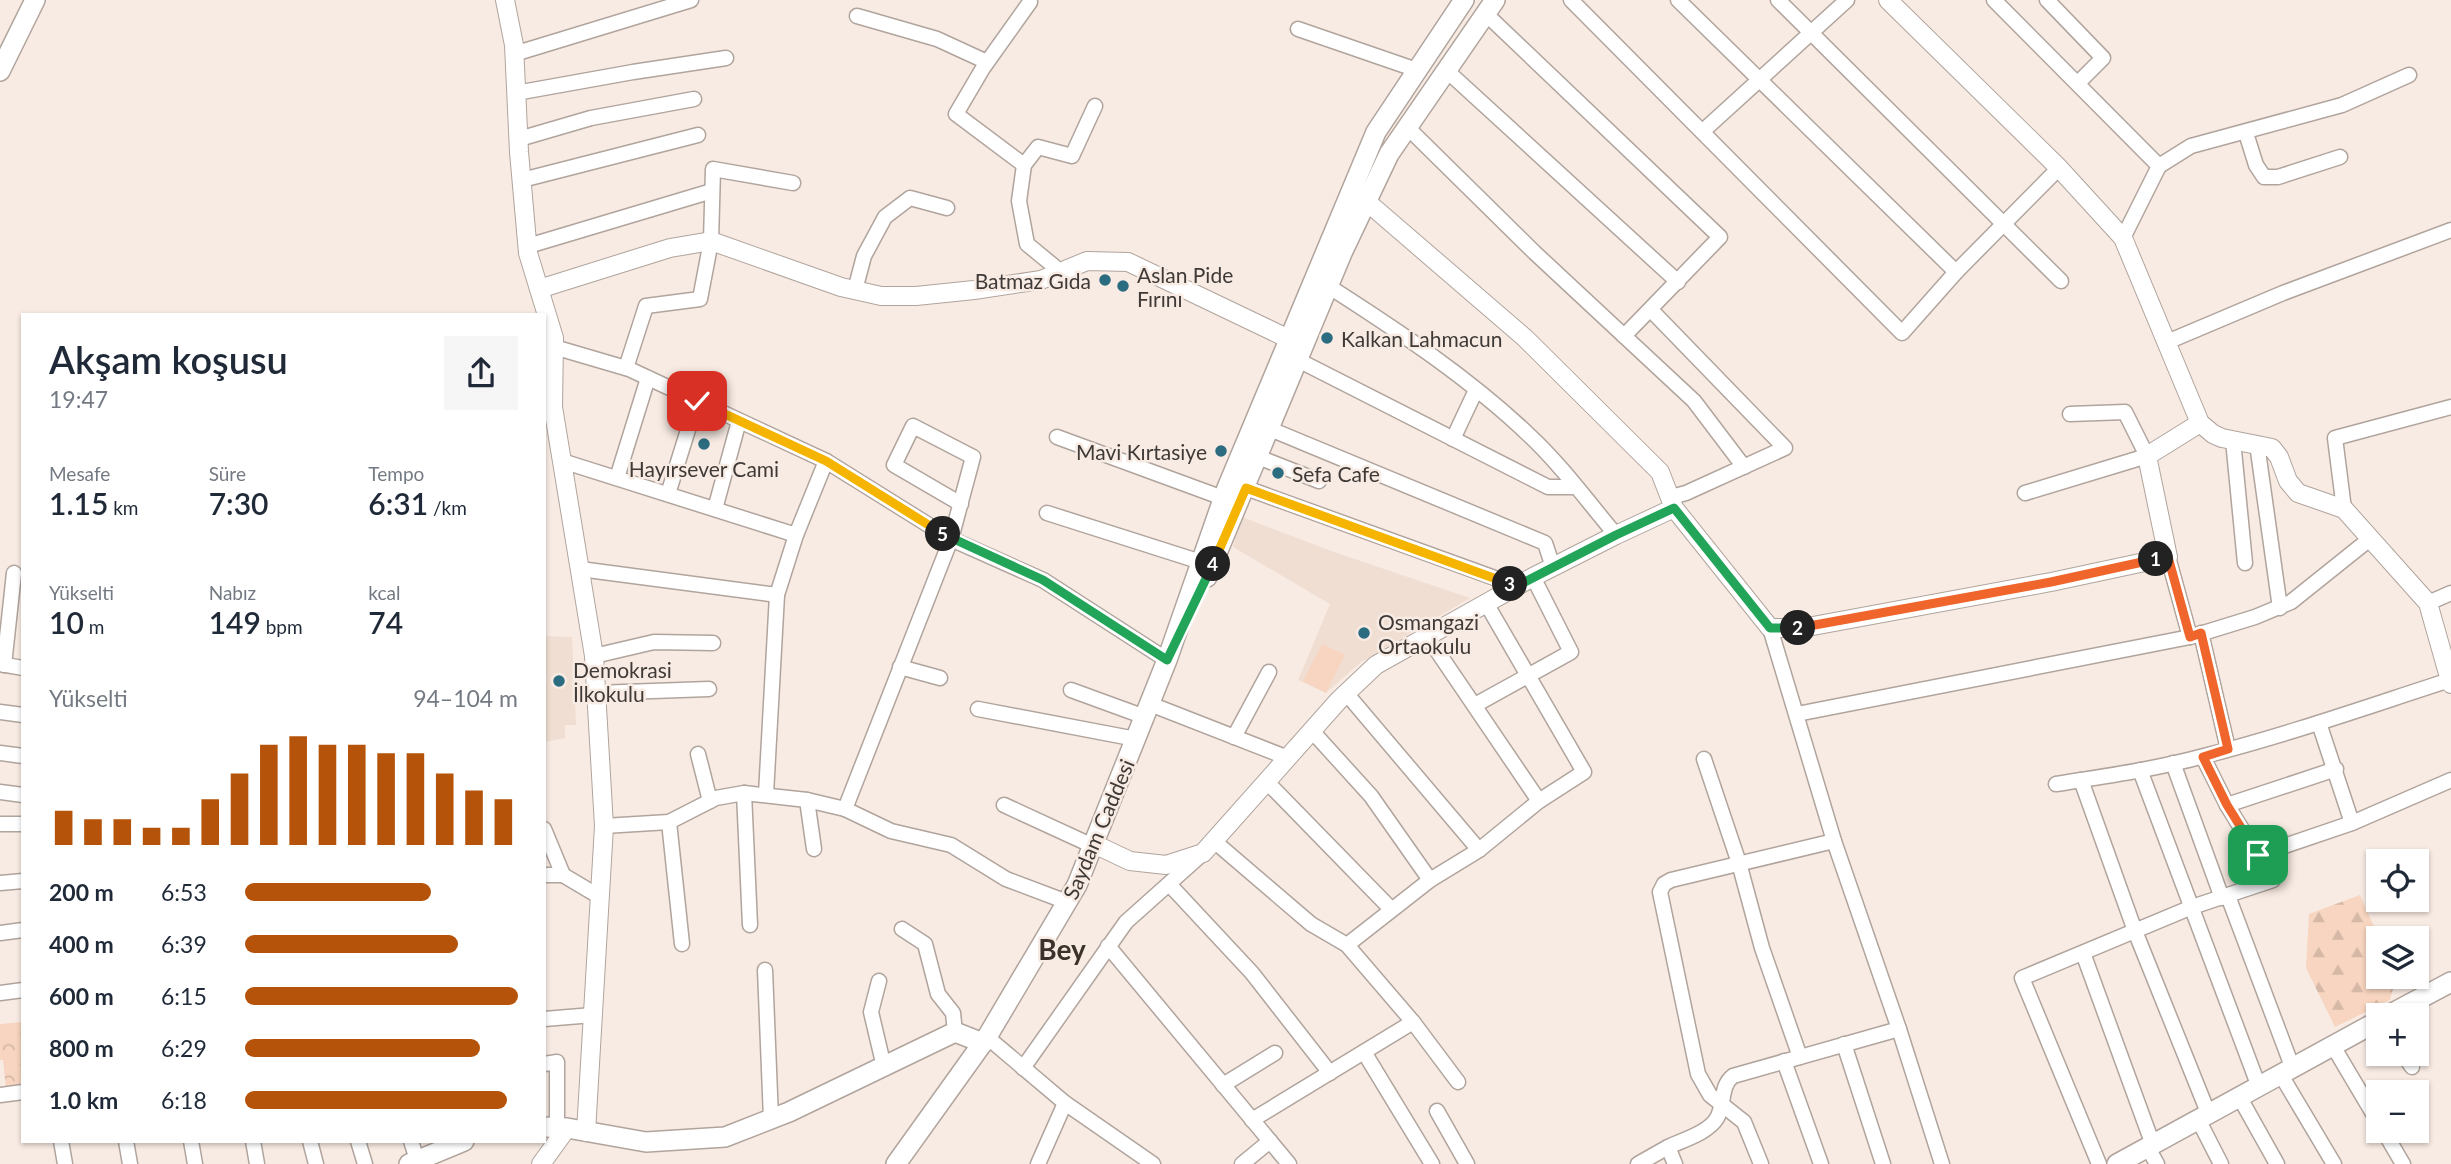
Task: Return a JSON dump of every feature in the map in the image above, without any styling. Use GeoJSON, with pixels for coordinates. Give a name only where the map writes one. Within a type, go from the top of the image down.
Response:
{"type":"FeatureCollection","features":[{"type":"Feature","properties":{"kind":"main road"},"geometry":{"type":"LineString","coordinates":[[0,71],[35,0]]}},
{"type":"Feature","properties":{"kind":"main road"},"geometry":{"type":"LineString","coordinates":[[1167,660],[1223,498],[1376,132],[1464,0]]}},
{"type":"Feature","properties":{"kind":"main road"},"geometry":{"type":"LineString","coordinates":[[1167,660],[1220,550],[1328,286],[1389,153],[1490,7]]}},
{"type":"Feature","properties":{"kind":"main road","name":"Saydam Caddesi"},"geometry":{"type":"LineString","coordinates":[[896,1164],[985,1040],[1077,885],[1167,660]]}},
{"type":"Feature","properties":{"kind":"main road"},"geometry":{"type":"LineString","coordinates":[[2412,1003],[2451,982]]}},
{"type":"Feature","properties":{"kind":"main road"},"geometry":{"type":"LineString","coordinates":[[2117,1164],[2153,1152],[2204,1118],[2366,1028]]}},
{"type":"Feature","properties":{"kind":"main road"},"geometry":{"type":"LineString","coordinates":[[564,1129],[646,1142],[725,1137],[771,1119],[955,1032],[985,1040]]}},
{"type":"Feature","properties":{"kind":"main road"},"geometry":{"type":"LineString","coordinates":[[413,1162],[458,1143]]}},
{"type":"Feature","properties":{"kind":"street"},"geometry":{"type":"LineString","coordinates":[[505,0],[514,54],[528,246],[554,338],[553,407],[594,656],[604,826],[593,1015],[564,1129],[541,1164]]}},
{"type":"Feature","properties":{"kind":"street"},"geometry":{"type":"LineString","coordinates":[[514,54],[691,0]]}},
{"type":"Feature","properties":{"kind":"street"},"geometry":{"type":"LineString","coordinates":[[1571,0],[1902,333],[1956,272],[2059,168]]}},
{"type":"Feature","properties":{"kind":"street"},"geometry":{"type":"LineString","coordinates":[[1678,0],[1956,272]]}},
{"type":"Feature","properties":{"kind":"street"},"geometry":{"type":"LineString","coordinates":[[1778,0],[2061,281]]}},
{"type":"Feature","properties":{"kind":"street"},"geometry":{"type":"LineString","coordinates":[[1703,131],[1847,0]]}},
{"type":"Feature","properties":{"kind":"street"},"geometry":{"type":"LineString","coordinates":[[1888,0],[2059,168],[2123,238],[2200,423],[2213,434],[2276,451],[2288,481],[2298,493],[2344,509],[2428,603],[2447,658],[2451,682],[2203,757],[2056,784]]}},
{"type":"Feature","properties":{"kind":"street"},"geometry":{"type":"LineString","coordinates":[[1994,0],[2160,166]]}},
{"type":"Feature","properties":{"kind":"street"},"geometry":{"type":"LineString","coordinates":[[2047,0],[2104,58],[2078,83]]}},
{"type":"Feature","properties":{"kind":"street"},"geometry":{"type":"LineString","coordinates":[[1024,165],[956,114],[987,62],[1030,2]]}},
{"type":"Feature","properties":{"kind":"street"},"geometry":{"type":"LineString","coordinates":[[1490,7],[1720,237],[1624,336]]}},
{"type":"Feature","properties":{"kind":"street"},"geometry":{"type":"LineString","coordinates":[[857,16],[937,39],[987,62]]}},
{"type":"Feature","properties":{"kind":"street"},"geometry":{"type":"LineString","coordinates":[[1298,29],[1417,70]]}},
{"type":"Feature","properties":{"kind":"street"},"geometry":{"type":"LineString","coordinates":[[516,93],[726,58]]}},
{"type":"Feature","properties":{"kind":"street"},"geometry":{"type":"LineString","coordinates":[[1446,70],[1678,282]]}},
{"type":"Feature","properties":{"kind":"street"},"geometry":{"type":"LineString","coordinates":[[2123,238],[2160,166],[2191,146],[2342,105],[2409,75]]}},
{"type":"Feature","properties":{"kind":"street"},"geometry":{"type":"LineString","coordinates":[[519,139],[591,118],[694,99]]}},
{"type":"Feature","properties":{"kind":"street"},"geometry":{"type":"LineString","coordinates":[[1061,272],[1027,244],[1019,201],[1024,165],[1038,147],[1072,156],[1095,106]]}},
{"type":"Feature","properties":{"kind":"street"},"geometry":{"type":"LineString","coordinates":[[1407,127],[1535,253],[1694,401],[1744,467]]}},
{"type":"Feature","properties":{"kind":"street"},"geometry":{"type":"LineString","coordinates":[[2246,133],[2256,165],[2264,177],[2278,177],[2340,157]]}},
{"type":"Feature","properties":{"kind":"street"},"geometry":{"type":"LineString","coordinates":[[522,180],[698,135]]}},
{"type":"Feature","properties":{"kind":"street"},"geometry":{"type":"LineString","coordinates":[[626,368],[646,306],[699,299],[711,241],[713,169],[793,183]]}},
{"type":"Feature","properties":{"kind":"street"},"geometry":{"type":"LineString","coordinates":[[528,246],[712,191]]}},
{"type":"Feature","properties":{"kind":"street"},"geometry":{"type":"LineString","coordinates":[[855,290],[864,256],[885,218],[910,198],[947,208]]}},
{"type":"Feature","properties":{"kind":"street"},"geometry":{"type":"LineString","coordinates":[[1366,201],[1525,338],[1660,472],[1673,503],[1770,628],[1834,841],[1942,1164]]}},
{"type":"Feature","properties":{"kind":"street"},"geometry":{"type":"LineString","coordinates":[[2167,342],[2283,293],[2451,230]]}},
{"type":"Feature","properties":{"kind":"street"},"geometry":{"type":"LineString","coordinates":[[539,289],[670,248],[711,241],[855,290],[881,296],[916,296],[1041,280],[1087,261],[1128,262],[1289,340]]}},
{"type":"Feature","properties":{"kind":"street"},"geometry":{"type":"LineString","coordinates":[[1328,286],[1385,323],[1475,390],[1532,437],[1616,535]]}},
{"type":"Feature","properties":{"kind":"street"},"geometry":{"type":"LineString","coordinates":[[1023,1068],[1126,922],[1209,847],[1346,694],[1376,666],[1517,586],[1616,535],[1686,493],[1785,448],[1651,310]]}},
{"type":"Feature","properties":{"kind":"street"},"geometry":{"type":"LineString","coordinates":[[554,347],[626,368],[826,461],[951,539],[1043,580],[1167,660]]}},
{"type":"Feature","properties":{"kind":"street"},"geometry":{"type":"LineString","coordinates":[[1298,360],[1548,486],[1575,487]]}},
{"type":"Feature","properties":{"kind":"street"},"geometry":{"type":"LineString","coordinates":[[617,478],[648,378]]}},
{"type":"Feature","properties":{"kind":"street"},"geometry":{"type":"LineString","coordinates":[[1453,439],[1475,390]]}},
{"type":"Feature","properties":{"kind":"street"},"geometry":{"type":"LineString","coordinates":[[668,494],[697,401]]}},
{"type":"Feature","properties":{"kind":"street"},"geometry":{"type":"LineString","coordinates":[[2344,509],[2335,438],[2451,407]]}},
{"type":"Feature","properties":{"kind":"street"},"geometry":{"type":"LineString","coordinates":[[2070,414],[2125,412],[2147,456],[2168,557],[2195,635],[2228,749]]}},
{"type":"Feature","properties":{"kind":"street"},"geometry":{"type":"LineString","coordinates":[[715,509],[739,421]]}},
{"type":"Feature","properties":{"kind":"street"},"geometry":{"type":"LineString","coordinates":[[2025,493],[2147,456],[2200,423]]}},
{"type":"Feature","properties":{"kind":"street"},"geometry":{"type":"LineString","coordinates":[[845,809],[951,539],[961,504],[973,457],[913,426],[894,465],[961,504]]}},
{"type":"Feature","properties":{"kind":"street"},"geometry":{"type":"LineString","coordinates":[[1270,429],[1545,543],[1553,567]]}},
{"type":"Feature","properties":{"kind":"street"},"geometry":{"type":"LineString","coordinates":[[1057,437],[1223,498]]}},
{"type":"Feature","properties":{"kind":"street"},"geometry":{"type":"LineString","coordinates":[[2233,440],[2245,563]]}},
{"type":"Feature","properties":{"kind":"street"},"geometry":{"type":"LineString","coordinates":[[2257,444],[2280,608]]}},
{"type":"Feature","properties":{"kind":"street"},"geometry":{"type":"LineString","coordinates":[[1258,457],[1320,481]]}},
{"type":"Feature","properties":{"kind":"street"},"geometry":{"type":"LineString","coordinates":[[562,461],[796,535]]}},
{"type":"Feature","properties":{"kind":"street"},"geometry":{"type":"LineString","coordinates":[[765,794],[777,595],[796,535],[826,461]]}},
{"type":"Feature","properties":{"kind":"street"},"geometry":{"type":"LineString","coordinates":[[1246,488],[1517,586]]}},
{"type":"Feature","properties":{"kind":"street"},"geometry":{"type":"LineString","coordinates":[[1046,513],[1201,562]]}},
{"type":"Feature","properties":{"kind":"street"},"geometry":{"type":"LineString","coordinates":[[1797,714],[2195,635],[2256,617],[2280,608],[2301,594],[2371,538]]}},
{"type":"Feature","properties":{"kind":"street"},"geometry":{"type":"LineString","coordinates":[[1770,628],[1802,628],[2051,582],[2168,557]]}},
{"type":"Feature","properties":{"kind":"street"},"geometry":{"type":"LineString","coordinates":[[580,569],[777,595]]}},
{"type":"Feature","properties":{"kind":"street"},"geometry":{"type":"LineString","coordinates":[[12,572],[2,665],[21,668]]}},
{"type":"Feature","properties":{"kind":"street"},"geometry":{"type":"LineString","coordinates":[[1475,705],[1571,652],[1534,577]]}},
{"type":"Feature","properties":{"kind":"street"},"geometry":{"type":"LineString","coordinates":[[2428,603],[2451,593]]}},
{"type":"Feature","properties":{"kind":"street"},"geometry":{"type":"LineString","coordinates":[[1346,945],[1430,880],[1479,850],[1539,801],[1584,772],[1486,603]]}},
{"type":"Feature","properties":{"kind":"street"},"geometry":{"type":"LineString","coordinates":[[1427,636],[1539,801]]}},
{"type":"Feature","properties":{"kind":"street"},"geometry":{"type":"LineString","coordinates":[[594,656],[654,642],[713,643]]}},
{"type":"Feature","properties":{"kind":"street"},"geometry":{"type":"LineString","coordinates":[[900,667],[940,678]]}},
{"type":"Feature","properties":{"kind":"street"},"geometry":{"type":"LineString","coordinates":[[1234,737],[1269,672]]}},
{"type":"Feature","properties":{"kind":"street"},"geometry":{"type":"LineString","coordinates":[[596,693],[709,689]]}},
{"type":"Feature","properties":{"kind":"street"},"geometry":{"type":"LineString","coordinates":[[1071,690],[1234,737],[1288,758]]}},
{"type":"Feature","properties":{"kind":"street"},"geometry":{"type":"LineString","coordinates":[[1346,694],[1479,850]]}},
{"type":"Feature","properties":{"kind":"street"},"geometry":{"type":"LineString","coordinates":[[978,709],[1136,739]]}},
{"type":"Feature","properties":{"kind":"street"},"geometry":{"type":"LineString","coordinates":[[0,712],[21,715]]}},
{"type":"Feature","properties":{"kind":"street"},"geometry":{"type":"LineString","coordinates":[[2319,723],[2352,823]]}},
{"type":"Feature","properties":{"kind":"street"},"geometry":{"type":"LineString","coordinates":[[1312,731],[1371,796],[1430,880]]}},
{"type":"Feature","properties":{"kind":"street"},"geometry":{"type":"LineString","coordinates":[[0,753],[21,755]]}},
{"type":"Feature","properties":{"kind":"street"},"geometry":{"type":"LineString","coordinates":[[698,754],[710,801]]}},
{"type":"Feature","properties":{"kind":"street"},"geometry":{"type":"LineString","coordinates":[[2099,1164],[2022,978],[2192,907],[2273,880],[2227,805],[2203,757]]}},
{"type":"Feature","properties":{"kind":"street"},"geometry":{"type":"LineString","coordinates":[[1704,759],[1739,863],[1762,948],[1800,1056]]}},
{"type":"Feature","properties":{"kind":"street"},"geometry":{"type":"LineString","coordinates":[[2174,763],[2287,1072],[2334,1164]]}},
{"type":"Feature","properties":{"kind":"street"},"geometry":{"type":"LineString","coordinates":[[2227,805],[2336,769]]}},
{"type":"Feature","properties":{"kind":"street"},"geometry":{"type":"LineString","coordinates":[[2140,770],[2259,1087]]}},
{"type":"Feature","properties":{"kind":"street"},"geometry":{"type":"LineString","coordinates":[[2081,780],[2221,1164]]}},
{"type":"Feature","properties":{"kind":"street"},"geometry":{"type":"LineString","coordinates":[[2258,855],[2352,823],[2451,780]]}},
{"type":"Feature","properties":{"kind":"street"},"geometry":{"type":"LineString","coordinates":[[1268,782],[1391,909]]}},
{"type":"Feature","properties":{"kind":"street"},"geometry":{"type":"LineString","coordinates":[[0,792],[21,795]]}},
{"type":"Feature","properties":{"kind":"street"},"geometry":{"type":"LineString","coordinates":[[744,793],[750,925]]}},
{"type":"Feature","properties":{"kind":"street"},"geometry":{"type":"LineString","coordinates":[[604,826],[668,822],[710,801],[744,793],[807,800],[845,809],[891,831],[951,845],[1006,879],[1067,902]]}},
{"type":"Feature","properties":{"kind":"street"},"geometry":{"type":"LineString","coordinates":[[807,800],[814,849]]}},
{"type":"Feature","properties":{"kind":"street"},"geometry":{"type":"LineString","coordinates":[[1004,806],[1130,861],[1166,865],[1209,847]]}},
{"type":"Feature","properties":{"kind":"street"},"geometry":{"type":"LineString","coordinates":[[668,822],[682,944]]}},
{"type":"Feature","properties":{"kind":"street"},"geometry":{"type":"LineString","coordinates":[[0,824],[21,824]]}},
{"type":"Feature","properties":{"kind":"street"},"geometry":{"type":"LineString","coordinates":[[546,834],[563,874]]}},
{"type":"Feature","properties":{"kind":"street"},"geometry":{"type":"LineString","coordinates":[[1761,1164],[1744,1122],[1705,1089],[1698,1074],[1660,895],[1664,884],[1671,880],[1834,841]]}},
{"type":"Feature","properties":{"kind":"street"},"geometry":{"type":"LineString","coordinates":[[1209,847],[1311,924],[1346,945],[1413,1022],[1458,1082]]}},
{"type":"Feature","properties":{"kind":"street"},"geometry":{"type":"LineString","coordinates":[[546,875],[563,874],[600,897]]}},
{"type":"Feature","properties":{"kind":"street"},"geometry":{"type":"LineString","coordinates":[[0,883],[21,881]]}},
{"type":"Feature","properties":{"kind":"street"},"geometry":{"type":"LineString","coordinates":[[1169,884],[1252,973],[1330,1073]]}},
{"type":"Feature","properties":{"kind":"street"},"geometry":{"type":"LineString","coordinates":[[902,929],[925,944],[938,994],[953,1013],[955,1032]]}},
{"type":"Feature","properties":{"kind":"street"},"geometry":{"type":"LineString","coordinates":[[0,933],[21,930]]}},
{"type":"Feature","properties":{"kind":"street"},"geometry":{"type":"LineString","coordinates":[[1108,946],[1289,1164]]}},
{"type":"Feature","properties":{"kind":"street"},"geometry":{"type":"LineString","coordinates":[[2083,953],[2153,1152]]}},
{"type":"Feature","properties":{"kind":"street"},"geometry":{"type":"LineString","coordinates":[[765,970],[771,1119]]}},
{"type":"Feature","properties":{"kind":"street"},"geometry":{"type":"LineString","coordinates":[[879,981],[871,1012],[884,1067]]}},
{"type":"Feature","properties":{"kind":"street"},"geometry":{"type":"LineString","coordinates":[[0,993],[21,990]]}},
{"type":"Feature","properties":{"kind":"street"},"geometry":{"type":"LineString","coordinates":[[546,1019],[593,1015]]}},
{"type":"Feature","properties":{"kind":"street"},"geometry":{"type":"LineString","coordinates":[[1252,1120],[1413,1022]]}},
{"type":"Feature","properties":{"kind":"street"},"geometry":{"type":"LineString","coordinates":[[1638,1164],[1712,1124],[1730,1077],[1899,1029]]}},
{"type":"Feature","properties":{"kind":"street"},"geometry":{"type":"LineString","coordinates":[[985,1040],[1130,1157],[1153,1164]]}},
{"type":"Feature","properties":{"kind":"street"},"geometry":{"type":"LineString","coordinates":[[1844,1044],[1884,1164]]}},
{"type":"Feature","properties":{"kind":"street"},"geometry":{"type":"LineString","coordinates":[[2333,1046],[2366,1102]]}},
{"type":"Feature","properties":{"kind":"street"},"geometry":{"type":"LineString","coordinates":[[1364,1052],[1432,1164]]}},
{"type":"Feature","properties":{"kind":"street"},"geometry":{"type":"LineString","coordinates":[[1223,1085],[1275,1053]]}},
{"type":"Feature","properties":{"kind":"street"},"geometry":{"type":"LineString","coordinates":[[1784,1061],[1821,1164]]}},
{"type":"Feature","properties":{"kind":"street"},"geometry":{"type":"LineString","coordinates":[[546,1064],[557,1062],[564,1129]]}},
{"type":"Feature","properties":{"kind":"street"},"geometry":{"type":"LineString","coordinates":[[0,1095],[21,1092]]}},
{"type":"Feature","properties":{"kind":"street"},"geometry":{"type":"LineString","coordinates":[[2240,1098],[2277,1164]]}},
{"type":"Feature","properties":{"kind":"street"},"geometry":{"type":"LineString","coordinates":[[1038,1164],[1065,1103]]}},
{"type":"Feature","properties":{"kind":"street"},"geometry":{"type":"LineString","coordinates":[[1437,1111],[1462,1162]]}},
{"type":"Feature","properties":{"kind":"street"},"geometry":{"type":"LineString","coordinates":[[1242,1164],[1270,1142]]}},
{"type":"Feature","properties":{"kind":"street"},"geometry":{"type":"LineString","coordinates":[[61,1143],[65,1164]]}},
{"type":"Feature","properties":{"kind":"street"},"geometry":{"type":"LineString","coordinates":[[126,1143],[130,1164]]}},
{"type":"Feature","properties":{"kind":"street"},"geometry":{"type":"LineString","coordinates":[[191,1143],[195,1164]]}},
{"type":"Feature","properties":{"kind":"street"},"geometry":{"type":"LineString","coordinates":[[253,1143],[257,1164]]}},
{"type":"Feature","properties":{"kind":"street"},"geometry":{"type":"LineString","coordinates":[[311,1143],[316,1164]]}},
{"type":"Feature","properties":{"kind":"street"},"geometry":{"type":"LineString","coordinates":[[359,1143],[365,1164]]}},
{"type":"Feature","properties":{"kind":"street"},"geometry":{"type":"LineString","coordinates":[[411,1143],[413,1162]]}},
{"type":"Feature","properties":{"kind":"street"},"geometry":{"type":"LineString","coordinates":[[2391,1143],[2403,1164]]}},
{"type":"Feature","properties":{"kind":"street"},"geometry":{"type":"LineString","coordinates":[[1668,1147],[1675,1164]]}},
{"type":"Feature","properties":{"kind":"shaded area","name":"Osmangazi Ortaokulu"},"geometry":{"type":"Polygon","coordinates":[[[1242,517],[1331,551],[1470,598],[1361,662],[1326,693],[1298,680],[1330,604],[1233,547],[1242,517]]]}},
{"type":"Feature","properties":{"kind":"shaded area","name":"Demokrasi İlkokulu"},"geometry":{"type":"Polygon","coordinates":[[[546,636],[572,637],[576,725],[565,725],[565,738],[546,742],[546,636]]]}},
{"type":"Feature","properties":{"kind":"green space"},"geometry":{"type":"Polygon","coordinates":[[[1322,644],[1345,655],[1326,693],[1303,681],[1322,644]]]}},
{"type":"Feature","properties":{"kind":"green space"},"geometry":{"type":"Polygon","coordinates":[[[2360,895],[2374,926],[2366,926],[2366,989],[2393,989],[2390,1000],[2384,1003],[2366,1003],[2366,1012],[2335,1027],[2306,968],[2309,914],[2360,895]]]}},
{"type":"Feature","properties":{"kind":"green space"},"geometry":{"type":"Polygon","coordinates":[[[21,1022],[21,1087],[6,1089],[3,1060],[0,1060],[0,1024],[21,1022]]]}},
{"type":"Feature","properties":{"kind":"place","name":"Batmaz Gıda"},"geometry":{"type":"Point","coordinates":[1105,280]}},
{"type":"Feature","properties":{"kind":"place","name":"Aslan Pide Fırını"},"geometry":{"type":"Point","coordinates":[1123,286]}},
{"type":"Feature","properties":{"kind":"place","name":"Kalkan Lahmacun"},"geometry":{"type":"Point","coordinates":[1327,338]}},
{"type":"Feature","properties":{"kind":"place","name":"Hayırsever Cami"},"geometry":{"type":"Point","coordinates":[704,444]}},
{"type":"Feature","properties":{"kind":"place","name":"Mavi Kırtasiye"},"geometry":{"type":"Point","coordinates":[1221,451]}},
{"type":"Feature","properties":{"kind":"place","name":"Sefa Cafe"},"geometry":{"type":"Point","coordinates":[1278,473]}},
{"type":"Feature","properties":{"kind":"place","name":"Osmangazi Ortaokulu"},"geometry":{"type":"Point","coordinates":[1364,633]}},
{"type":"Feature","properties":{"kind":"place","name":"Demokrasi İlkokulu"},"geometry":{"type":"Point","coordinates":[559,681]}},
{"type":"Feature","properties":{"kind":"district","name":"Bey"},"geometry":{"type":"Point","coordinates":[1062,949]}},
{"type":"Feature","properties":{"kind":"route"},"geometry":{"type":"LineString","coordinates":[[697,401],[826,461],[951,539],[1043,580],[1167,660],[1220,550],[1246,488],[1517,586],[1674,508],[1770,628],[1802,628],[2051,582],[2168,557],[2190,637],[2201,633],[2228,749],[2203,757],[2227,805],[2258,855]]}}]}
